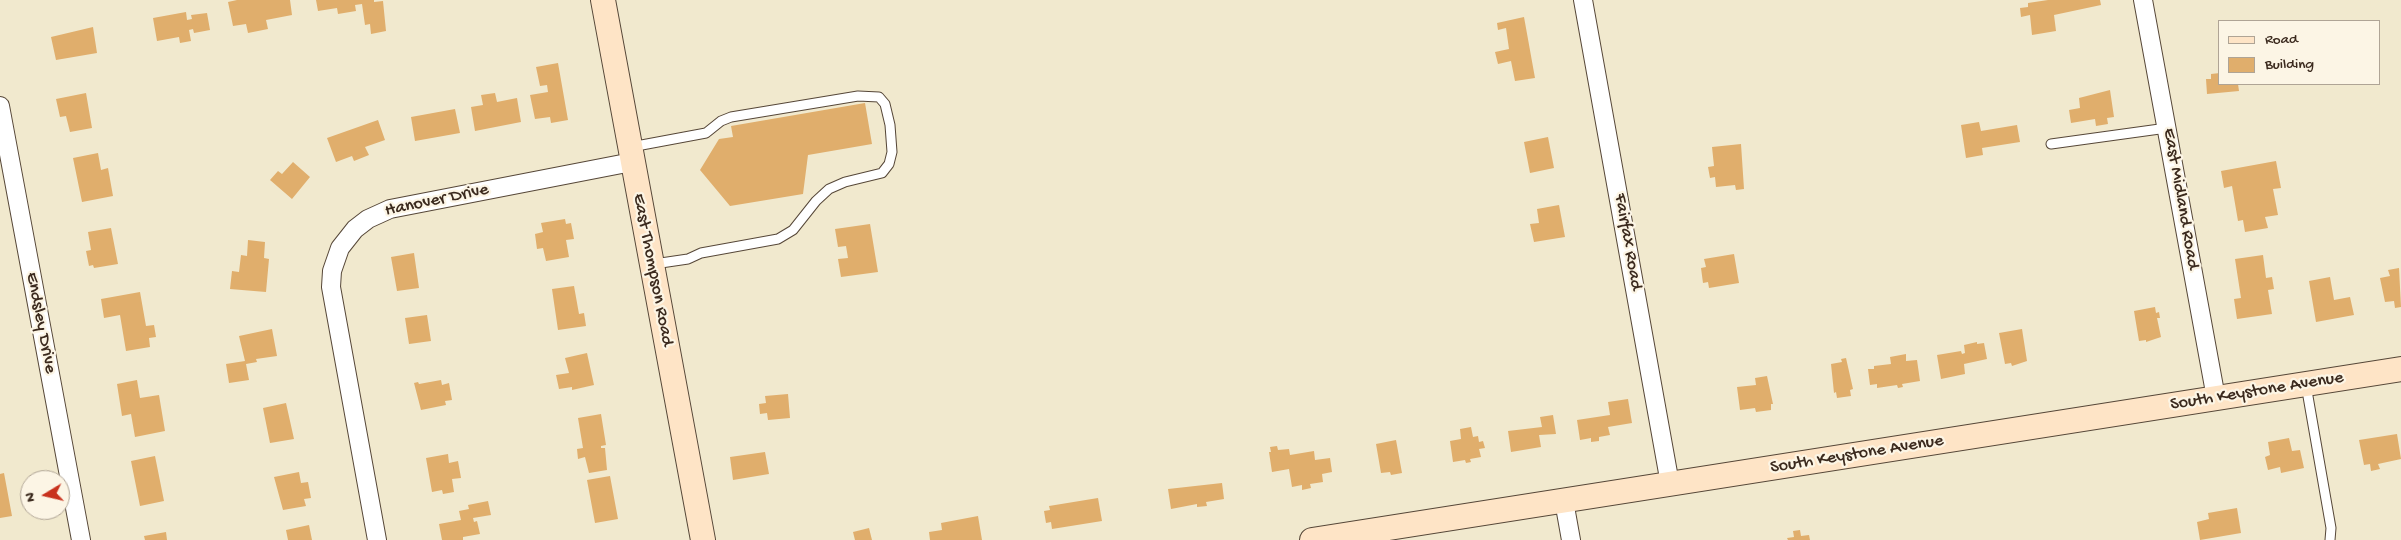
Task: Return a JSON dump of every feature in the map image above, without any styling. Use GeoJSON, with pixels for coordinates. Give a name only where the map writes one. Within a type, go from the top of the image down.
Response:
{"type":"FeatureCollection","features":[{"type":"Feature","properties":{"kind":"main road","name":"East Thompson Road"},"geometry":{"type":"LineString","coordinates":[[602,0],[703,540]]}},
{"type":"Feature","properties":{"kind":"main road","name":"South Keystone Avenue"},"geometry":{"type":"LineString","coordinates":[[1312,540],[2401,369]]}},
{"type":"Feature","properties":{"kind":"street","name":"Fairfax Road"},"geometry":{"type":"LineString","coordinates":[[1583,0],[1670,484]]}},
{"type":"Feature","properties":{"kind":"street","name":"East Midland Road"},"geometry":{"type":"LineString","coordinates":[[2143,0],[2216,398]]}},
{"type":"Feature","properties":{"kind":"street","name":"Endsley Drive"},"geometry":{"type":"LineString","coordinates":[[0,106],[81,540]]}},
{"type":"Feature","properties":{"kind":"street","name":"Hanover Drive"},"geometry":{"type":"LineString","coordinates":[[377,540],[331,287],[332,271],[340,248],[355,229],[368,219],[390,208],[631,155]]}},
{"type":"Feature","properties":{"kind":"street"},"geometry":{"type":"LineString","coordinates":[[1564,501],[1571,540]]}},
{"type":"Feature","properties":{"kind":"lane"},"geometry":{"type":"LineString","coordinates":[[631,155],[706,132],[721,121],[731,117],[858,96],[878,97],[885,104],[890,125],[892,152],[889,164],[882,173],[845,182],[829,189],[816,201],[792,230],[778,239],[701,253],[688,259],[651,264]]}},
{"type":"Feature","properties":{"kind":"lane"},"geometry":{"type":"LineString","coordinates":[[2051,144],[2167,128]]}},
{"type":"Feature","properties":{"kind":"lane"},"geometry":{"type":"LineString","coordinates":[[2306,384],[2332,528],[2330,540]]}},
{"type":"Feature","properties":{"kind":"building"},"geometry":{"type":"Polygon","coordinates":[[[237,0],[290,0],[292,15],[266,20],[268,29],[248,33],[246,24],[233,26],[228,2],[237,0]]]}},
{"type":"Feature","properties":{"kind":"building"},"geometry":{"type":"Polygon","coordinates":[[[316,0],[383,1],[386,31],[371,34],[370,24],[365,25],[362,4],[355,5],[356,11],[338,14],[337,8],[318,11],[316,0]]]}},
{"type":"Feature","properties":{"kind":"building"},"geometry":{"type":"Polygon","coordinates":[[[2048,0],[2100,0],[2101,5],[2054,15],[2056,31],[2032,35],[2030,15],[2021,17],[2020,8],[2028,7],[2028,3],[2048,0]]]}},
{"type":"Feature","properties":{"kind":"building"},"geometry":{"type":"Polygon","coordinates":[[[186,12],[187,20],[192,19],[191,15],[207,13],[210,30],[194,33],[193,29],[189,30],[191,41],[180,43],[179,37],[157,41],[153,18],[186,12]]]}},
{"type":"Feature","properties":{"kind":"building"},"geometry":{"type":"Polygon","coordinates":[[[1524,17],[1535,78],[1515,81],[1511,61],[1498,64],[1495,52],[1509,49],[1506,28],[1498,30],[1497,23],[1524,17]]]}},
{"type":"Feature","properties":{"kind":"building"},"geometry":{"type":"Polygon","coordinates":[[[93,27],[97,53],[56,60],[51,37],[93,27]]]}},
{"type":"Feature","properties":{"kind":"building"},"geometry":{"type":"Polygon","coordinates":[[[558,63],[568,120],[551,123],[550,117],[535,119],[530,95],[548,92],[547,85],[540,86],[536,67],[558,63]]]}},
{"type":"Feature","properties":{"kind":"building"},"geometry":{"type":"Polygon","coordinates":[[[2218,73],[2218,85],[2238,85],[2239,91],[2207,94],[2206,79],[2211,79],[2211,74],[2218,73]]]}},
{"type":"Feature","properties":{"kind":"building"},"geometry":{"type":"Polygon","coordinates":[[[2110,90],[2114,117],[2107,118],[2108,124],[2096,126],[2095,119],[2071,123],[2069,110],[2080,108],[2079,98],[2110,90]]]}},
{"type":"Feature","properties":{"kind":"building"},"geometry":{"type":"Polygon","coordinates":[[[86,93],[92,128],[70,132],[66,116],[60,117],[56,99],[86,93]]]}},
{"type":"Feature","properties":{"kind":"building"},"geometry":{"type":"Polygon","coordinates":[[[495,93],[497,102],[517,98],[521,122],[475,131],[471,107],[483,105],[481,95],[495,93]]]}},
{"type":"Feature","properties":{"kind":"building"},"geometry":{"type":"Polygon","coordinates":[[[865,103],[872,144],[808,155],[803,194],[730,206],[700,170],[719,139],[733,137],[731,126],[865,103]]]}},
{"type":"Feature","properties":{"kind":"building"},"geometry":{"type":"Polygon","coordinates":[[[455,109],[460,133],[415,141],[411,117],[455,109]]]}},
{"type":"Feature","properties":{"kind":"building"},"geometry":{"type":"Polygon","coordinates":[[[378,120],[385,140],[365,147],[369,155],[354,161],[352,156],[336,162],[327,138],[378,120]]]}},
{"type":"Feature","properties":{"kind":"building"},"geometry":{"type":"Polygon","coordinates":[[[1979,122],[1981,131],[2017,125],[2020,142],[1982,148],[1983,155],[1966,158],[1961,125],[1979,122]]]}},
{"type":"Feature","properties":{"kind":"building"},"geometry":{"type":"Polygon","coordinates":[[[1548,137],[1554,168],[1530,173],[1524,142],[1548,137]]]}},
{"type":"Feature","properties":{"kind":"building"},"geometry":{"type":"Polygon","coordinates":[[[1741,144],[1744,189],[1736,190],[1735,185],[1716,187],[1715,177],[1710,178],[1708,167],[1714,166],[1712,147],[1741,144]]]}},
{"type":"Feature","properties":{"kind":"building"},"geometry":{"type":"Polygon","coordinates":[[[98,153],[101,170],[108,168],[113,196],[82,202],[73,158],[98,153]]]}},
{"type":"Feature","properties":{"kind":"building"},"geometry":{"type":"Polygon","coordinates":[[[2276,161],[2281,188],[2273,189],[2278,215],[2265,217],[2268,228],[2245,232],[2243,220],[2238,221],[2232,186],[2224,188],[2221,171],[2276,161]]]}},
{"type":"Feature","properties":{"kind":"building"},"geometry":{"type":"Polygon","coordinates":[[[293,162],[310,177],[292,199],[270,180],[278,171],[282,174],[293,162]]]}},
{"type":"Feature","properties":{"kind":"building"},"geometry":{"type":"Polygon","coordinates":[[[1559,205],[1565,237],[1534,242],[1530,224],[1539,223],[1537,209],[1559,205]]]}},
{"type":"Feature","properties":{"kind":"building"},"geometry":{"type":"Polygon","coordinates":[[[565,219],[566,224],[571,223],[574,239],[566,240],[569,257],[546,261],[543,248],[537,249],[535,234],[543,232],[541,223],[565,219]]]}},
{"type":"Feature","properties":{"kind":"building"},"geometry":{"type":"Polygon","coordinates":[[[870,224],[878,272],[841,277],[838,259],[848,258],[846,246],[838,247],[835,229],[870,224]]]}},
{"type":"Feature","properties":{"kind":"building"},"geometry":{"type":"Polygon","coordinates":[[[111,228],[118,264],[94,268],[93,265],[89,266],[86,251],[91,250],[88,232],[111,228]]]}},
{"type":"Feature","properties":{"kind":"building"},"geometry":{"type":"Polygon","coordinates":[[[248,240],[265,242],[264,258],[269,259],[266,292],[230,289],[232,271],[239,272],[241,255],[247,256],[248,240]]]}},
{"type":"Feature","properties":{"kind":"building"},"geometry":{"type":"Polygon","coordinates":[[[414,253],[419,288],[397,291],[391,257],[414,253]]]}},
{"type":"Feature","properties":{"kind":"building"},"geometry":{"type":"Polygon","coordinates":[[[1734,254],[1739,283],[1709,288],[1708,282],[1703,283],[1701,268],[1706,267],[1704,259],[1734,254]]]}},
{"type":"Feature","properties":{"kind":"building"},"geometry":{"type":"Polygon","coordinates":[[[2263,255],[2266,278],[2272,277],[2274,289],[2268,290],[2272,314],[2237,319],[2234,299],[2241,298],[2235,259],[2263,255]]]}},
{"type":"Feature","properties":{"kind":"building"},"geometry":{"type":"Polygon","coordinates":[[[2399,268],[2401,307],[2395,308],[2394,301],[2385,302],[2380,278],[2390,276],[2388,270],[2399,268]]]}},
{"type":"Feature","properties":{"kind":"building"},"geometry":{"type":"Polygon","coordinates":[[[2330,277],[2334,300],[2350,297],[2354,315],[2316,322],[2309,281],[2330,277]]]}},
{"type":"Feature","properties":{"kind":"building"},"geometry":{"type":"Polygon","coordinates":[[[574,286],[579,314],[584,313],[586,326],[558,330],[552,289],[574,286]]]}},
{"type":"Feature","properties":{"kind":"building"},"geometry":{"type":"Polygon","coordinates":[[[140,292],[146,326],[154,325],[156,337],[149,338],[150,347],[126,351],[120,315],[104,318],[101,299],[140,292]]]}},
{"type":"Feature","properties":{"kind":"building"},"geometry":{"type":"Polygon","coordinates":[[[2155,307],[2156,313],[2159,312],[2160,318],[2157,318],[2161,337],[2146,342],[2146,340],[2139,341],[2134,311],[2155,307]]]}},
{"type":"Feature","properties":{"kind":"building"},"geometry":{"type":"Polygon","coordinates":[[[427,315],[431,341],[409,344],[405,318],[427,315]]]}},
{"type":"Feature","properties":{"kind":"building"},"geometry":{"type":"Polygon","coordinates":[[[272,329],[277,356],[256,359],[257,362],[246,364],[249,380],[229,383],[226,364],[245,361],[239,336],[272,329]]]}},
{"type":"Feature","properties":{"kind":"building"},"geometry":{"type":"Polygon","coordinates":[[[2022,329],[2027,361],[2012,366],[2011,363],[2005,364],[1999,333],[2022,329]]]}},
{"type":"Feature","properties":{"kind":"building"},"geometry":{"type":"Polygon","coordinates":[[[1977,342],[1977,344],[1984,343],[1987,359],[1964,364],[1965,374],[1941,379],[1937,355],[1961,351],[1962,354],[1965,353],[1964,345],[1977,342]]]}},
{"type":"Feature","properties":{"kind":"building"},"geometry":{"type":"Polygon","coordinates":[[[587,353],[594,385],[572,390],[572,387],[559,389],[556,375],[569,373],[565,358],[587,353]]]}},
{"type":"Feature","properties":{"kind":"building"},"geometry":{"type":"Polygon","coordinates":[[[1906,354],[1906,361],[1917,360],[1920,381],[1902,384],[1903,387],[1898,388],[1897,385],[1877,388],[1877,384],[1870,385],[1868,369],[1874,369],[1874,366],[1891,364],[1890,357],[1906,354]]]}},
{"type":"Feature","properties":{"kind":"building"},"geometry":{"type":"Polygon","coordinates":[[[1846,358],[1853,389],[1850,390],[1851,396],[1837,398],[1836,392],[1834,393],[1831,364],[1842,362],[1841,359],[1846,358]]]}},
{"type":"Feature","properties":{"kind":"building"},"geometry":{"type":"Polygon","coordinates":[[[1767,376],[1773,404],[1771,404],[1771,410],[1756,412],[1755,408],[1740,410],[1737,387],[1756,385],[1755,378],[1767,376]]]}},
{"type":"Feature","properties":{"kind":"building"},"geometry":{"type":"Polygon","coordinates":[[[137,380],[140,398],[159,395],[165,431],[135,437],[131,414],[122,416],[117,384],[137,380]]]}},
{"type":"Feature","properties":{"kind":"building"},"geometry":{"type":"Polygon","coordinates":[[[441,380],[442,385],[449,383],[452,400],[445,401],[446,405],[421,410],[414,383],[418,382],[419,384],[441,380]]]}},
{"type":"Feature","properties":{"kind":"building"},"geometry":{"type":"Polygon","coordinates":[[[788,394],[790,418],[768,420],[767,413],[760,414],[759,404],[766,403],[765,396],[788,394]]]}},
{"type":"Feature","properties":{"kind":"building"},"geometry":{"type":"Polygon","coordinates":[[[1628,399],[1632,423],[1608,427],[1610,435],[1599,437],[1599,441],[1591,442],[1591,438],[1580,440],[1577,420],[1610,415],[1608,402],[1628,399]]]}},
{"type":"Feature","properties":{"kind":"building"},"geometry":{"type":"Polygon","coordinates":[[[286,403],[294,439],[270,443],[263,408],[286,403]]]}},
{"type":"Feature","properties":{"kind":"building"},"geometry":{"type":"Polygon","coordinates":[[[601,414],[606,445],[601,446],[601,448],[605,448],[607,470],[589,473],[585,457],[578,459],[577,449],[583,448],[578,418],[601,414]]]}},
{"type":"Feature","properties":{"kind":"building"},"geometry":{"type":"Polygon","coordinates":[[[1553,415],[1556,434],[1539,435],[1541,447],[1511,452],[1508,431],[1542,427],[1540,417],[1553,415]]]}},
{"type":"Feature","properties":{"kind":"building"},"geometry":{"type":"Polygon","coordinates":[[[1471,427],[1473,437],[1478,436],[1479,442],[1483,441],[1485,448],[1479,449],[1481,457],[1470,459],[1471,462],[1466,463],[1465,460],[1453,462],[1450,441],[1461,439],[1460,429],[1471,427]]]}},
{"type":"Feature","properties":{"kind":"building"},"geometry":{"type":"Polygon","coordinates":[[[2397,434],[2401,459],[2378,464],[2380,469],[2371,471],[2370,464],[2364,465],[2359,440],[2397,434]]]}},
{"type":"Feature","properties":{"kind":"building"},"geometry":{"type":"Polygon","coordinates":[[[2289,438],[2292,451],[2300,450],[2304,468],[2281,473],[2280,467],[2268,470],[2265,457],[2270,455],[2268,442],[2289,438]]]}},
{"type":"Feature","properties":{"kind":"building"},"geometry":{"type":"Polygon","coordinates":[[[1396,440],[1402,473],[1391,475],[1390,472],[1381,473],[1376,444],[1396,440]]]}},
{"type":"Feature","properties":{"kind":"building"},"geometry":{"type":"Polygon","coordinates":[[[1277,446],[1278,450],[1289,449],[1290,455],[1314,451],[1315,460],[1330,458],[1332,472],[1322,474],[1323,482],[1310,484],[1311,488],[1302,490],[1302,485],[1292,487],[1289,469],[1272,472],[1269,452],[1271,452],[1270,447],[1277,446]]]}},
{"type":"Feature","properties":{"kind":"building"},"geometry":{"type":"Polygon","coordinates":[[[765,452],[769,474],[733,480],[730,457],[765,452]]]}},
{"type":"Feature","properties":{"kind":"building"},"geometry":{"type":"Polygon","coordinates":[[[448,454],[449,463],[458,461],[461,478],[452,479],[454,492],[443,494],[442,490],[432,492],[426,458],[448,454]]]}},
{"type":"Feature","properties":{"kind":"building"},"geometry":{"type":"Polygon","coordinates":[[[155,456],[164,501],[140,506],[131,461],[155,456]]]}},
{"type":"Feature","properties":{"kind":"building"},"geometry":{"type":"Polygon","coordinates":[[[299,472],[301,483],[308,482],[311,498],[304,499],[306,506],[283,510],[274,477],[299,472]]]}},
{"type":"Feature","properties":{"kind":"building"},"geometry":{"type":"Polygon","coordinates":[[[4,473],[12,516],[0,518],[0,474],[4,473]]]}},
{"type":"Feature","properties":{"kind":"building"},"geometry":{"type":"Polygon","coordinates":[[[610,476],[618,519],[595,523],[587,480],[610,476]]]}},
{"type":"Feature","properties":{"kind":"building"},"geometry":{"type":"Polygon","coordinates":[[[1222,483],[1224,499],[1206,502],[1207,506],[1197,507],[1197,504],[1171,509],[1168,489],[1222,483]]]}},
{"type":"Feature","properties":{"kind":"building"},"geometry":{"type":"Polygon","coordinates":[[[1098,498],[1102,521],[1052,529],[1051,522],[1046,523],[1044,511],[1050,510],[1049,506],[1098,498]]]}},
{"type":"Feature","properties":{"kind":"building"},"geometry":{"type":"Polygon","coordinates":[[[488,501],[491,515],[473,518],[474,522],[477,521],[480,534],[463,537],[463,540],[442,540],[439,524],[461,520],[459,511],[469,509],[468,505],[488,501]]]}},
{"type":"Feature","properties":{"kind":"building"},"geometry":{"type":"Polygon","coordinates":[[[2237,508],[2241,533],[2200,540],[2197,522],[2209,519],[2208,513],[2237,508]]]}},
{"type":"Feature","properties":{"kind":"building"},"geometry":{"type":"Polygon","coordinates":[[[978,516],[982,540],[930,540],[929,532],[942,530],[941,523],[978,516]]]}},
{"type":"Feature","properties":{"kind":"building"},"geometry":{"type":"Polygon","coordinates":[[[309,525],[312,540],[288,540],[286,530],[309,525]]]}},
{"type":"Feature","properties":{"kind":"building"},"geometry":{"type":"Polygon","coordinates":[[[869,528],[872,540],[855,540],[853,532],[869,528]]]}},
{"type":"Feature","properties":{"kind":"building"},"geometry":{"type":"Polygon","coordinates":[[[1800,530],[1801,536],[1809,535],[1810,540],[1788,540],[1787,538],[1794,537],[1793,531],[1800,530]]]}},
{"type":"Feature","properties":{"kind":"building"},"geometry":{"type":"Polygon","coordinates":[[[166,532],[167,540],[145,540],[144,536],[166,532]]]}}]}
